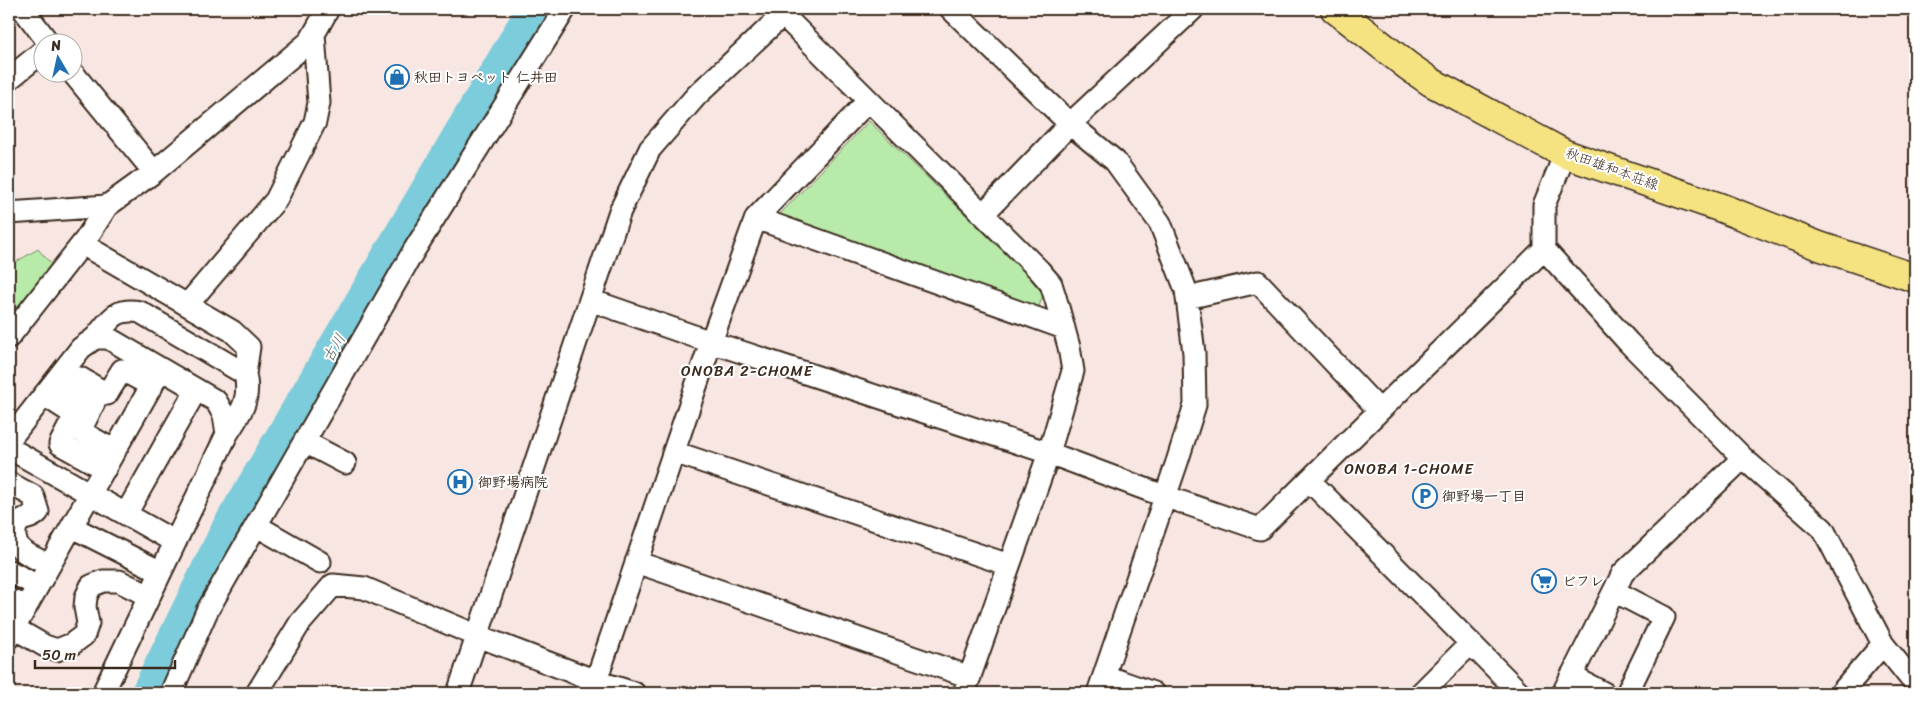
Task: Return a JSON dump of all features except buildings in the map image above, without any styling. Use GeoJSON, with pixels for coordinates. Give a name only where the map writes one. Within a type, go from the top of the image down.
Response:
{"type":"FeatureCollection","features":[{"type":"Feature","properties":{"kind":"main road","name":"秋田雄和本荘線"},"geometry":{"type":"LineString","coordinates":[[1335,9],[1431,82],[1565,154],[1719,207],[1819,246],[1915,278]]}},
{"type":"Feature","properties":{"kind":"street"},"geometry":{"type":"LineString","coordinates":[[23,9],[40,32]]}},
{"type":"Feature","properties":{"kind":"street"},"geometry":{"type":"LineString","coordinates":[[10,333],[82,244],[107,206],[154,172],[310,41],[328,9]]}},
{"type":"Feature","properties":{"kind":"street"},"geometry":{"type":"LineString","coordinates":[[171,693],[207,611],[414,252],[565,9]]}},
{"type":"Feature","properties":{"kind":"street"},"geometry":{"type":"LineString","coordinates":[[951,9],[1070,124],[1115,161],[1160,223],[1186,290],[1194,353],[1195,405],[1102,684],[1153,693]]}},
{"type":"Feature","properties":{"kind":"street"},"geometry":{"type":"LineString","coordinates":[[984,213],[1070,124],[1193,9]]}},
{"type":"Feature","properties":{"kind":"street"},"geometry":{"type":"LineString","coordinates":[[458,693],[620,211],[650,149],[697,95],[786,12],[868,101],[984,213],[1051,284],[1070,347],[1073,371],[1048,453],[967,685],[636,562]]}},
{"type":"Feature","properties":{"kind":"street"},"geometry":{"type":"LineString","coordinates":[[188,305],[276,200],[315,122],[319,103],[314,34]]}},
{"type":"Feature","properties":{"kind":"street"},"geometry":{"type":"LineString","coordinates":[[9,79],[32,60]]}},
{"type":"Feature","properties":{"kind":"street"},"geometry":{"type":"LineString","coordinates":[[80,82],[154,172]]}},
{"type":"Feature","properties":{"kind":"street"},"geometry":{"type":"LineString","coordinates":[[594,687],[711,342],[756,218],[868,101]]}},
{"type":"Feature","properties":{"kind":"street"},"geometry":{"type":"LineString","coordinates":[[1565,154],[1544,205],[1544,249],[1629,343],[1743,458],[1823,529],[1883,644],[1915,684]]}},
{"type":"Feature","properties":{"kind":"street"},"geometry":{"type":"LineString","coordinates":[[9,212],[107,206]]}},
{"type":"Feature","properties":{"kind":"street"},"geometry":{"type":"LineString","coordinates":[[756,218],[1064,328]]}},
{"type":"Feature","properties":{"kind":"street"},"geometry":{"type":"LineString","coordinates":[[82,244],[232,331],[249,347],[245,374],[248,389],[242,410],[227,434],[103,693]]}},
{"type":"Feature","properties":{"kind":"street"},"geometry":{"type":"LineString","coordinates":[[590,300],[1048,453],[1260,529],[1544,249]]}},
{"type":"Feature","properties":{"kind":"street"},"geometry":{"type":"LineString","coordinates":[[1187,298],[1258,282],[1379,410]]}},
{"type":"Feature","properties":{"kind":"street"},"geometry":{"type":"LineString","coordinates":[[9,440],[81,348],[94,339],[115,314],[128,310],[140,312],[245,374]]}},
{"type":"Feature","properties":{"kind":"street"},"geometry":{"type":"LineString","coordinates":[[94,339],[108,338],[156,378]]}},
{"type":"Feature","properties":{"kind":"street"},"geometry":{"type":"LineString","coordinates":[[55,381],[107,394],[122,370],[196,390],[216,401],[224,415],[227,434]]}},
{"type":"Feature","properties":{"kind":"street"},"geometry":{"type":"LineString","coordinates":[[149,596],[120,581],[103,581],[92,586],[86,597],[85,607],[88,623],[84,635],[72,644],[57,650],[11,633],[17,603],[38,586],[156,378]]}},
{"type":"Feature","properties":{"kind":"street"},"geometry":{"type":"LineString","coordinates":[[55,381],[94,403],[80,432],[110,460]]}},
{"type":"Feature","properties":{"kind":"street"},"geometry":{"type":"LineString","coordinates":[[126,514],[196,390]]}},
{"type":"Feature","properties":{"kind":"street"},"geometry":{"type":"LineString","coordinates":[[305,442],[345,463]]}},
{"type":"Feature","properties":{"kind":"street"},"geometry":{"type":"LineString","coordinates":[[9,448],[175,542]]}},
{"type":"Feature","properties":{"kind":"street"},"geometry":{"type":"LineString","coordinates":[[674,452],[1009,565]]}},
{"type":"Feature","properties":{"kind":"street"},"geometry":{"type":"LineString","coordinates":[[1604,693],[1567,685],[1623,573],[1743,458]]}},
{"type":"Feature","properties":{"kind":"street"},"geometry":{"type":"LineString","coordinates":[[1309,480],[1520,693]]}},
{"type":"Feature","properties":{"kind":"street"},"geometry":{"type":"LineString","coordinates":[[9,483],[33,496],[38,512],[33,517],[20,522],[15,528],[14,541],[19,548],[50,565]]}},
{"type":"Feature","properties":{"kind":"street"},"geometry":{"type":"LineString","coordinates":[[72,526],[161,572]]}},
{"type":"Feature","properties":{"kind":"street"},"geometry":{"type":"LineString","coordinates":[[257,526],[320,562]]}},
{"type":"Feature","properties":{"kind":"street"},"geometry":{"type":"LineString","coordinates":[[9,571],[38,586]]}},
{"type":"Feature","properties":{"kind":"street"},"geometry":{"type":"LineString","coordinates":[[257,693],[300,623],[333,585],[364,588],[594,687],[634,693]]}},
{"type":"Feature","properties":{"kind":"street"},"geometry":{"type":"LineString","coordinates":[[1614,591],[1664,617],[1627,693]]}},
{"type":"Feature","properties":{"kind":"street"},"geometry":{"type":"LineString","coordinates":[[1420,693],[1471,643]]}},
{"type":"Feature","properties":{"kind":"street"},"geometry":{"type":"LineString","coordinates":[[1841,693],[1883,644]]}},
{"type":"Feature","properties":{"kind":"green space"},"geometry":{"type":"Polygon","coordinates":[[[869,121],[1035,282],[1044,293],[1036,314],[779,215],[869,121]]]}},
{"type":"Feature","properties":{"kind":"green space"},"geometry":{"type":"Polygon","coordinates":[[[38,249],[53,266],[25,305],[9,309],[9,266],[38,249]]]}},
{"type":"Feature","properties":{"kind":"waterway","name":"古川"},"geometry":{"type":"LineString","coordinates":[[148,693],[228,529],[534,9]]}},
{"type":"Feature","properties":{"kind":"place","name":"秋田トヨペット 仁井田"},"geometry":{"type":"Point","coordinates":[397,77]}},
{"type":"Feature","properties":{"kind":"place","name":"御野場病院"},"geometry":{"type":"Point","coordinates":[460,482]}},
{"type":"Feature","properties":{"kind":"place","name":"御野場一丁目"},"geometry":{"type":"Point","coordinates":[1425,496]}},
{"type":"Feature","properties":{"kind":"place","name":"ビフレ"},"geometry":{"type":"Point","coordinates":[1544,581]}},
{"type":"Feature","properties":{"kind":"district","name":"ONOBA 2-CHOME"},"geometry":{"type":"Point","coordinates":[747,371]}},
{"type":"Feature","properties":{"kind":"district","name":"ONOBA 1-CHOME"},"geometry":{"type":"Point","coordinates":[1409,469]}}]}
